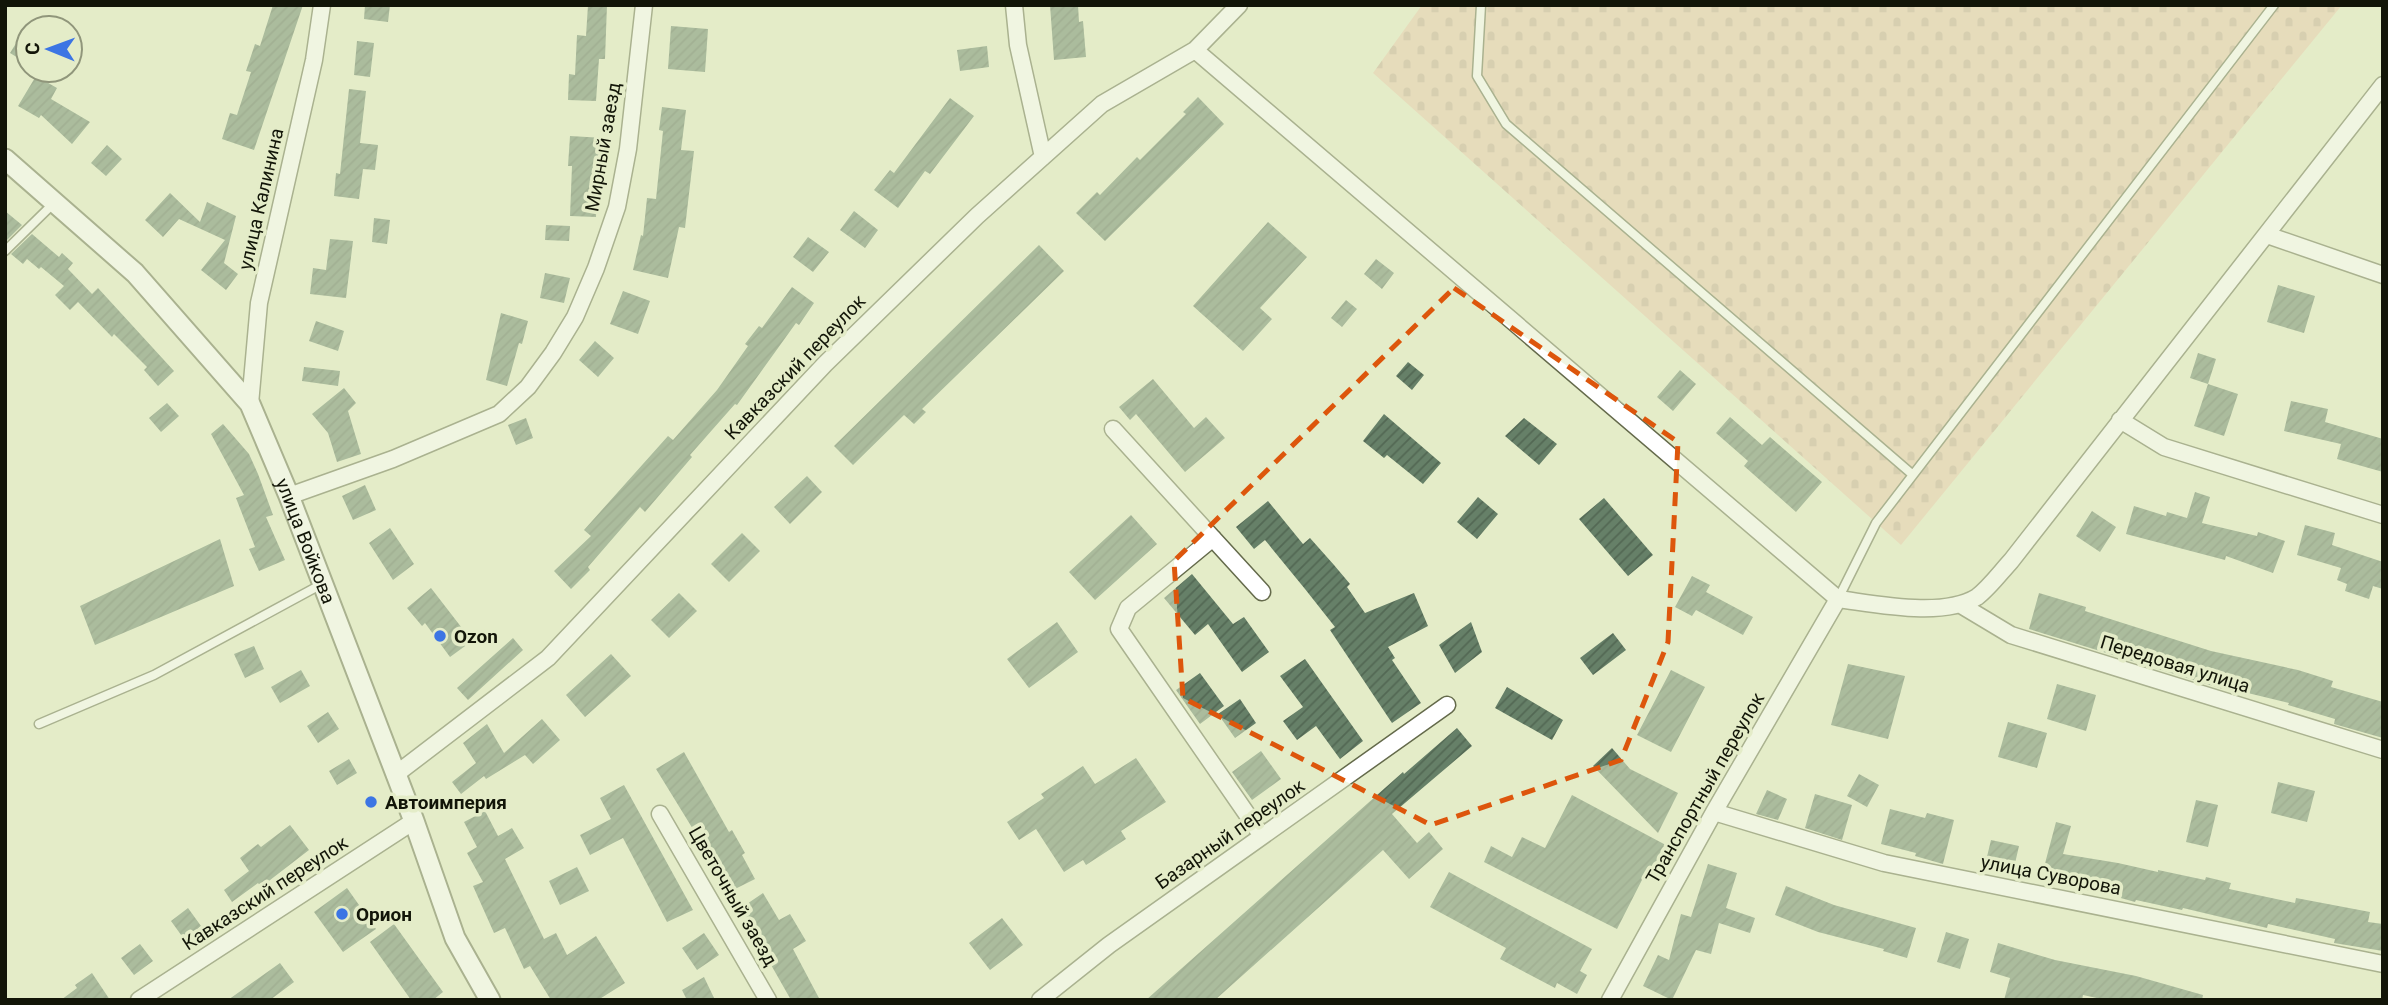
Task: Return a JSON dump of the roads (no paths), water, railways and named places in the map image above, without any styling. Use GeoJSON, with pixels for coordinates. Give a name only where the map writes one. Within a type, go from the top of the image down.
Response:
{"type":"FeatureCollection","features":[{"type":"Feature","properties":{"kind":"street","name":"улица Калинина"},"geometry":{"type":"LineString","coordinates":[[250,404],[259,303],[314,60],[322,5]]}},
{"type":"Feature","properties":{"kind":"street","name":"Мирный заезд"},"geometry":{"type":"LineString","coordinates":[[289,496],[393,459],[499,414],[528,387],[553,353],[575,317],[617,207],[628,149],[644,5]]}},
{"type":"Feature","properties":{"kind":"street"},"geometry":{"type":"LineString","coordinates":[[1014,5],[1018,45],[1043,157]]}},
{"type":"Feature","properties":{"kind":"street","name":"Кавказский переулок"},"geometry":{"type":"LineString","coordinates":[[395,775],[548,658],[825,363],[968,225],[1102,104],[1195,50],[1239,5]]}},
{"type":"Feature","properties":{"kind":"street"},"geometry":{"type":"LineString","coordinates":[[1195,50],[1838,598],[1935,609],[1961,605],[1979,595],[2011,561],[2383,85]]}},
{"type":"Feature","properties":{"kind":"street","name":"улица Войкова"},"geometry":{"type":"LineString","coordinates":[[5,159],[135,273],[250,404],[289,496],[414,821],[455,938],[490,1000]]}},
{"type":"Feature","properties":{"kind":"street"},"geometry":{"type":"LineString","coordinates":[[2267,235],[2383,275]]}},
{"type":"Feature","properties":{"kind":"street"},"geometry":{"type":"LineString","coordinates":[[2120,420],[2164,447],[2383,514]]}},
{"type":"Feature","properties":{"kind":"street"},"geometry":{"type":"LineString","coordinates":[[1113,429],[1262,592]]}},
{"type":"Feature","properties":{"kind":"street"},"geometry":{"type":"LineString","coordinates":[[1213,538],[1128,608],[1119,629],[1262,836]]}},
{"type":"Feature","properties":{"kind":"street","name":"Транспортный переулок"},"geometry":{"type":"LineString","coordinates":[[1610,1000],[1714,812],[1838,598]]}},
{"type":"Feature","properties":{"kind":"street","name":"Передовая улица"},"geometry":{"type":"LineString","coordinates":[[1961,605],[2011,635],[2383,750]]}},
{"type":"Feature","properties":{"kind":"street","name":"Базарный переулок"},"geometry":{"type":"LineString","coordinates":[[1040,1000],[1109,946],[1447,705]]}},
{"type":"Feature","properties":{"kind":"street","name":"улица Суворова"},"geometry":{"type":"LineString","coordinates":[[1714,812],[1884,863],[2383,964]]}},
{"type":"Feature","properties":{"kind":"street","name":"Цветочный заезд"},"geometry":{"type":"LineString","coordinates":[[660,814],[768,1000]]}},
{"type":"Feature","properties":{"kind":"street","name":"Кавказский переулок"},"geometry":{"type":"LineString","coordinates":[[139,1000],[414,821]]}},
{"type":"Feature","properties":{"kind":"lane"},"geometry":{"type":"LineString","coordinates":[[1481,5],[1477,76],[1506,124],[1913,475]]}},
{"type":"Feature","properties":{"kind":"lane"},"geometry":{"type":"LineString","coordinates":[[1838,598],[1875,523],[2274,5]]}},
{"type":"Feature","properties":{"kind":"lane"},"geometry":{"type":"LineString","coordinates":[[5,251],[55,202]]}},
{"type":"Feature","properties":{"kind":"lane"},"geometry":{"type":"LineString","coordinates":[[39,724],[154,675],[322,584]]}},
{"type":"Feature","properties":{"kind":"place","name":"Ozon"},"geometry":{"type":"Point","coordinates":[440,636]}},
{"type":"Feature","properties":{"kind":"place","name":"Автоимперия"},"geometry":{"type":"Point","coordinates":[371,802]}},
{"type":"Feature","properties":{"kind":"place","name":"Орион"},"geometry":{"type":"Point","coordinates":[342,914]}}]}
